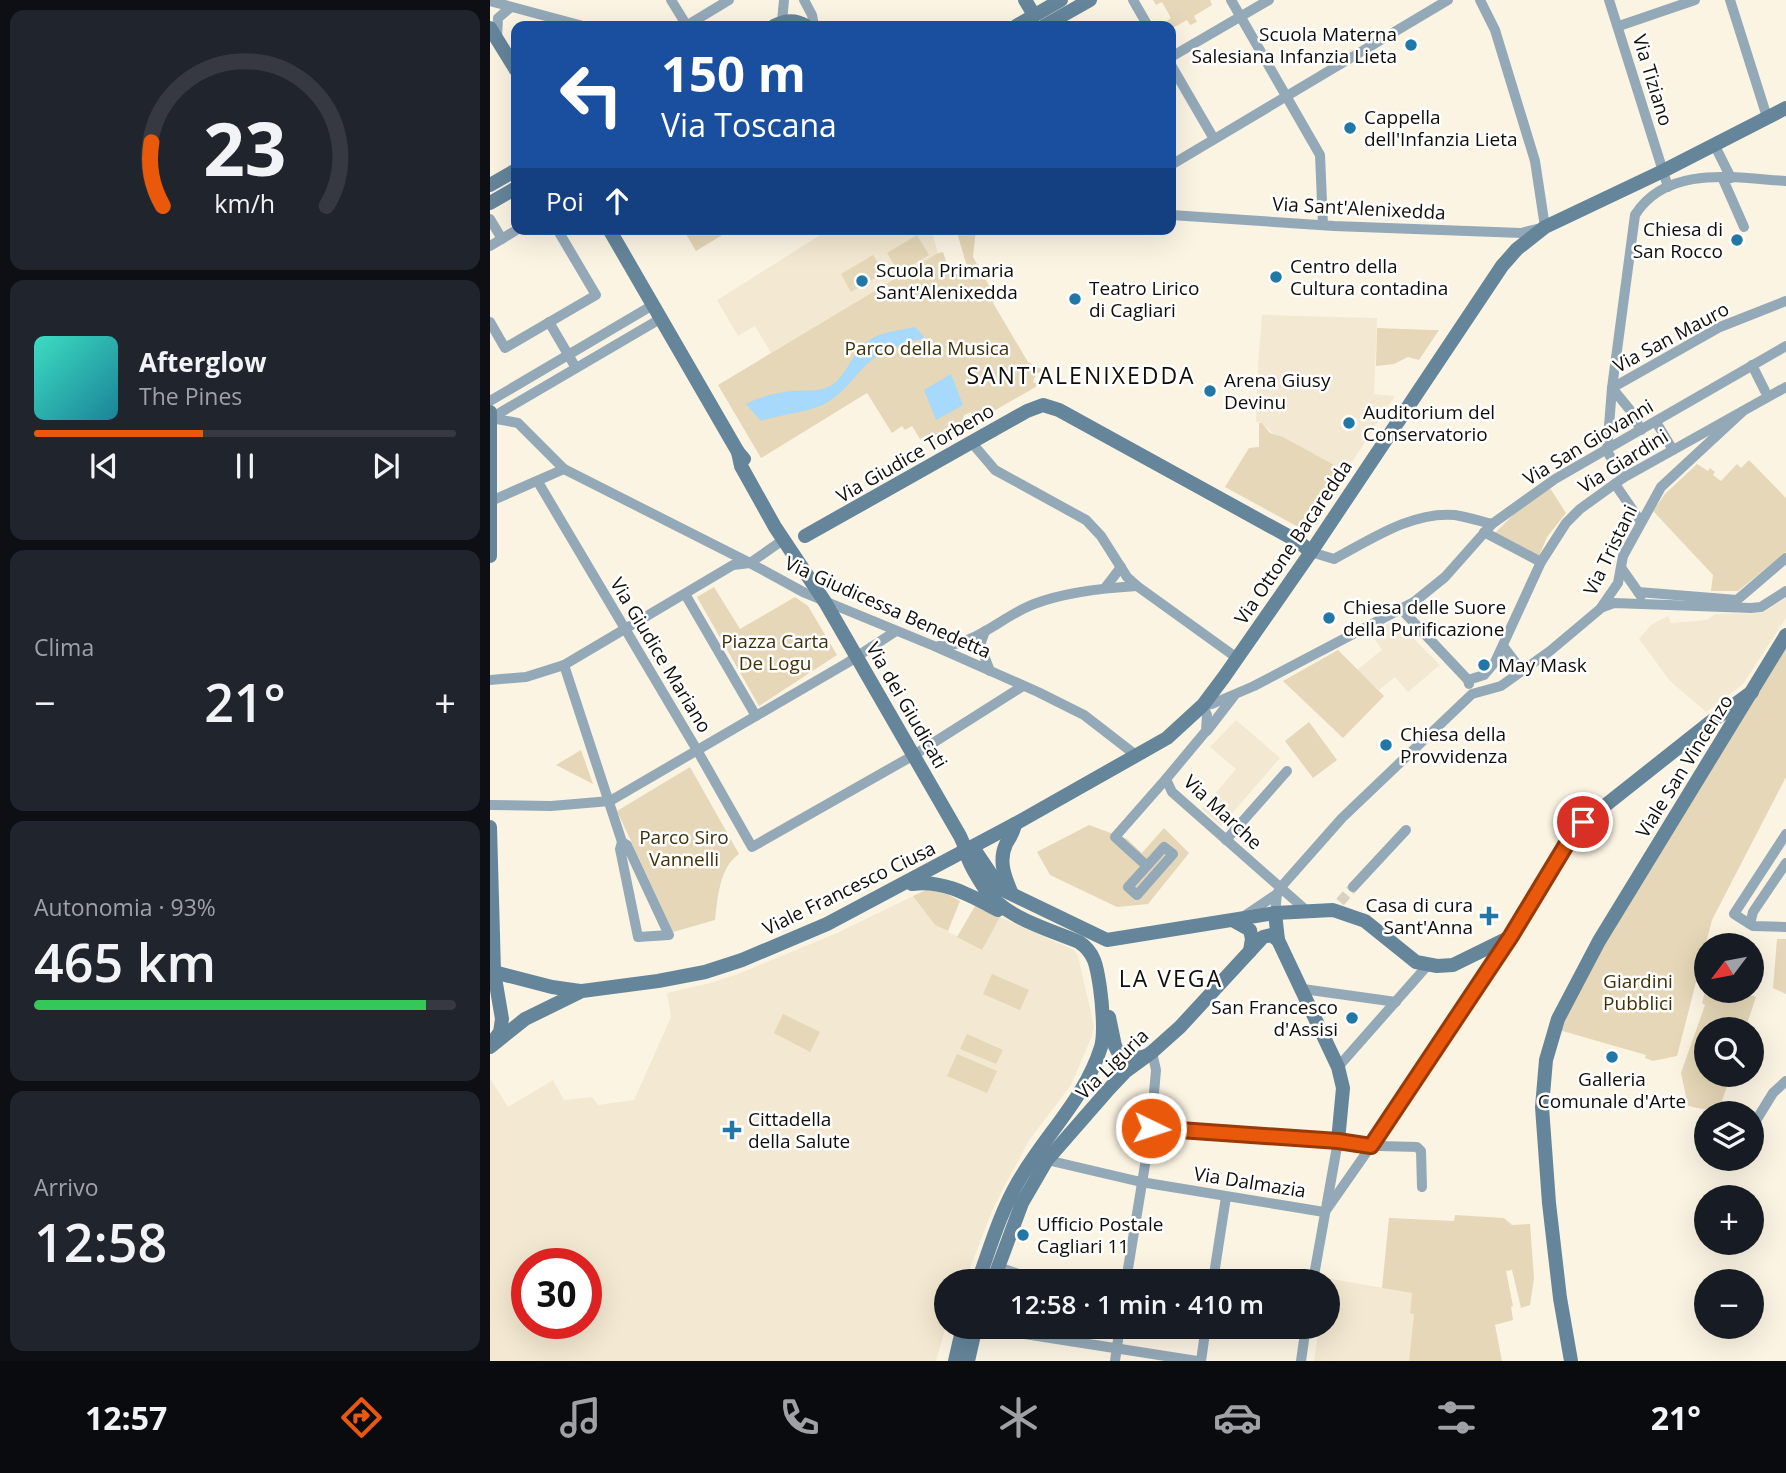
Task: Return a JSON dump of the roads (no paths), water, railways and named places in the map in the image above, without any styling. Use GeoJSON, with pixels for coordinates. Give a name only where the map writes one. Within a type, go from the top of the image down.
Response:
{"type":"FeatureCollection","features":[{"type":"Feature","properties":{"kind":"street"},"geometry":{"type":"LineString","coordinates":[[671,0],[684,21]]}},
{"type":"Feature","properties":{"kind":"street"},"geometry":{"type":"LineString","coordinates":[[695,21],[729,0]]}},
{"type":"Feature","properties":{"kind":"street"},"geometry":{"type":"LineString","coordinates":[[779,21],[784,0]]}},
{"type":"Feature","properties":{"kind":"street"},"geometry":{"type":"LineString","coordinates":[[804,0],[813,21]]}},
{"type":"Feature","properties":{"kind":"street"},"geometry":{"type":"LineString","coordinates":[[1025,0],[1039,21]]}},
{"type":"Feature","properties":{"kind":"street"},"geometry":{"type":"LineString","coordinates":[[1042,21],[1061,0]]}},
{"type":"Feature","properties":{"kind":"street"},"geometry":{"type":"LineString","coordinates":[[1044,21],[1090,0]]}},
{"type":"Feature","properties":{"kind":"street"},"geometry":{"type":"LineString","coordinates":[[1133,0],[1145,21]]}},
{"type":"Feature","properties":{"kind":"street"},"geometry":{"type":"LineString","coordinates":[[1231,0],[1320,155],[1323,225]]}},
{"type":"Feature","properties":{"kind":"street"},"geometry":{"type":"LineString","coordinates":[[1176,54],[1269,0]]}},
{"type":"Feature","properties":{"kind":"street"},"geometry":{"type":"LineString","coordinates":[[1176,162],[1448,0]]}},
{"type":"Feature","properties":{"kind":"street"},"geometry":{"type":"LineString","coordinates":[[1480,0],[1495,30],[1535,161],[1545,227]]}},
{"type":"Feature","properties":{"kind":"street","name":"Via Tiziano"},"geometry":{"type":"LineString","coordinates":[[1609,0],[1668,187]]}},
{"type":"Feature","properties":{"kind":"street"},"geometry":{"type":"LineString","coordinates":[[1619,26],[1695,0]]}},
{"type":"Feature","properties":{"kind":"street"},"geometry":{"type":"LineString","coordinates":[[1730,0],[1767,117]]}},
{"type":"Feature","properties":{"kind":"street"},"geometry":{"type":"LineString","coordinates":[[490,1],[564,21]]}},
{"type":"Feature","properties":{"kind":"street"},"geometry":{"type":"LineString","coordinates":[[511,7],[498,18],[494,33],[511,62]]}},
{"type":"Feature","properties":{"kind":"street"},"geometry":{"type":"LineString","coordinates":[[1176,74],[1214,139]]}},
{"type":"Feature","properties":{"kind":"street","name":"Via Ottone Bacaredda"},"geometry":{"type":"LineString","coordinates":[[967,849],[1138,756],[1167,738],[1203,705],[1502,266],[1517,249],[1545,227],[1786,108]]}},
{"type":"Feature","properties":{"kind":"street"},"geometry":{"type":"LineString","coordinates":[[1714,144],[1744,228]]}},
{"type":"Feature","properties":{"kind":"street"},"geometry":{"type":"LineString","coordinates":[[490,185],[511,173]]}},
{"type":"Feature","properties":{"kind":"street"},"geometry":{"type":"LineString","coordinates":[[1641,522],[1606,451],[1635,215],[1644,203],[1668,187],[1695,177],[1786,181]]}},
{"type":"Feature","properties":{"kind":"street"},"geometry":{"type":"LineString","coordinates":[[490,203],[511,191]]}},
{"type":"Feature","properties":{"kind":"street","name":"Via Sant'Alenixedda"},"geometry":{"type":"LineString","coordinates":[[1176,215],[1323,225],[1521,233],[1545,227]]}},
{"type":"Feature","properties":{"kind":"street"},"geometry":{"type":"LineString","coordinates":[[490,219],[502,239]]}},
{"type":"Feature","properties":{"kind":"street"},"geometry":{"type":"LineString","coordinates":[[490,246],[511,233]]}},
{"type":"Feature","properties":{"kind":"street"},"geometry":{"type":"LineString","coordinates":[[490,322],[505,348],[596,295],[561,235]]}},
{"type":"Feature","properties":{"kind":"street","name":"Via dei Giudicati"},"geometry":{"type":"LineString","coordinates":[[612,235],[738,452],[748,463],[786,529],[793,535],[806,536],[800,550],[812,580]]}},
{"type":"Feature","properties":{"kind":"street","name":"Via San Mauro"},"geometry":{"type":"LineString","coordinates":[[1612,388],[1720,327],[1786,301]]}},
{"type":"Feature","properties":{"kind":"street"},"geometry":{"type":"LineString","coordinates":[[490,401],[653,305]]}},
{"type":"Feature","properties":{"kind":"street"},"geometry":{"type":"LineString","coordinates":[[491,415],[660,319]]}},
{"type":"Feature","properties":{"kind":"street"},"geometry":{"type":"LineString","coordinates":[[549,322],[576,368]]}},
{"type":"Feature","properties":{"kind":"street"},"geometry":{"type":"LineString","coordinates":[[604,334],[612,347]]}},
{"type":"Feature","properties":{"kind":"street","name":"Via San Giovanni"},"geometry":{"type":"LineString","coordinates":[[1203,705],[1234,695],[1402,610],[1435,587],[1488,528],[1580,463],[1606,451],[1786,346]]}},
{"type":"Feature","properties":{"kind":"street"},"geometry":{"type":"LineString","coordinates":[[1752,365],[1765,391]]}},
{"type":"Feature","properties":{"kind":"street","name":"Via Giardini"},"geometry":{"type":"LineString","coordinates":[[1487,673],[1503,646],[1541,562],[1566,523],[1580,509],[1619,481],[1786,387]]}},
{"type":"Feature","properties":{"kind":"street"},"geometry":{"type":"LineString","coordinates":[[1612,388],[1630,410],[1641,430]]}},
{"type":"Feature","properties":{"kind":"street","name":"Via Giudice Torbeno"},"geometry":{"type":"LineString","coordinates":[[806,536],[1027,411],[1043,405],[1059,410],[1308,550]]}},
{"type":"Feature","properties":{"kind":"street","name":"Via Giudicessa Benedetta"},"geometry":{"type":"LineString","coordinates":[[511,406],[518,423],[564,469],[825,602],[934,646],[1084,715],[1138,756]]}},
{"type":"Feature","properties":{"kind":"street","name":"Via Tristani"},"geometry":{"type":"LineString","coordinates":[[1472,694],[1496,688],[1600,610],[1618,583],[1623,556],[1661,487],[1742,412]]}},
{"type":"Feature","properties":{"kind":"street"},"geometry":{"type":"LineString","coordinates":[[491,415],[518,423]]}},
{"type":"Feature","properties":{"kind":"street"},"geometry":{"type":"LineString","coordinates":[[490,556],[491,415]]}},
{"type":"Feature","properties":{"kind":"street"},"geometry":{"type":"LineString","coordinates":[[1656,422],[1673,450]]}},
{"type":"Feature","properties":{"kind":"street"},"geometry":{"type":"LineString","coordinates":[[972,443],[995,470],[1086,520],[1137,586],[1237,658]]}},
{"type":"Feature","properties":{"kind":"street","name":"Via dei Giudicati"},"geometry":{"type":"LineString","coordinates":[[738,452],[741,466],[783,540],[812,580],[967,849]]}},
{"type":"Feature","properties":{"kind":"street"},"geometry":{"type":"LineString","coordinates":[[491,501],[564,469]]}},
{"type":"Feature","properties":{"kind":"street","name":"Via Giudice Mariano"},"geometry":{"type":"LineString","coordinates":[[538,482],[752,848],[914,755]]}},
{"type":"Feature","properties":{"kind":"street"},"geometry":{"type":"LineString","coordinates":[[1308,550],[1334,559],[1411,520],[1457,515],[1488,528],[1541,562]]}},
{"type":"Feature","properties":{"kind":"street"},"geometry":{"type":"LineString","coordinates":[[490,680],[526,677],[564,664],[733,565],[750,563],[783,540]]}},
{"type":"Feature","properties":{"kind":"street"},"geometry":{"type":"LineString","coordinates":[[1637,592],[1737,600],[1786,558]]}},
{"type":"Feature","properties":{"kind":"street"},"geometry":{"type":"LineString","coordinates":[[1105,588],[1121,567]]}},
{"type":"Feature","properties":{"kind":"street"},"geometry":{"type":"LineString","coordinates":[[1622,569],[1637,592],[1649,604]]}},
{"type":"Feature","properties":{"kind":"street"},"geometry":{"type":"LineString","coordinates":[[934,646],[952,645],[968,640],[1042,601],[1105,588],[1137,586]]}},
{"type":"Feature","properties":{"kind":"street"},"geometry":{"type":"LineString","coordinates":[[1600,610],[1614,603],[1761,607],[1786,591]]}},
{"type":"Feature","properties":{"kind":"street"},"geometry":{"type":"LineString","coordinates":[[685,594],[756,716]]}},
{"type":"Feature","properties":{"kind":"street"},"geometry":{"type":"LineString","coordinates":[[1234,921],[1254,912],[1342,818],[1472,694],[1468,680],[1402,610]]}},
{"type":"Feature","properties":{"kind":"street"},"geometry":{"type":"LineString","coordinates":[[490,805],[551,806],[610,801],[857,657],[895,631]]}},
{"type":"Feature","properties":{"kind":"street"},"geometry":{"type":"LineString","coordinates":[[985,631],[980,645],[990,671]]}},
{"type":"Feature","properties":{"kind":"street","name":"Viale San Vincenzo"},"geometry":{"type":"LineString","coordinates":[[1571,1361],[1558,1287],[1542,1107],[1546,1060],[1558,1019],[1599,941],[1786,635]]}},
{"type":"Feature","properties":{"kind":"street"},"geometry":{"type":"LineString","coordinates":[[1503,646],[1526,667]]}},
{"type":"Feature","properties":{"kind":"street"},"geometry":{"type":"LineString","coordinates":[[564,664],[622,842],[620,849],[638,937],[669,935],[627,845],[622,842]]}},
{"type":"Feature","properties":{"kind":"street"},"geometry":{"type":"LineString","coordinates":[[1468,680],[1487,673],[1496,688]]}},
{"type":"Feature","properties":{"kind":"street"},"geometry":{"type":"LineString","coordinates":[[914,755],[1023,686]]}},
{"type":"Feature","properties":{"kind":"street"},"geometry":{"type":"LineString","coordinates":[[1324,1212],[1373,1144],[1583,822],[1752,692]]}},
{"type":"Feature","properties":{"kind":"street","name":"Via Marche"},"geometry":{"type":"LineString","coordinates":[[1234,695],[1166,779],[1172,792],[1307,911]]}},
{"type":"Feature","properties":{"kind":"street"},"geometry":{"type":"LineString","coordinates":[[1203,705],[1207,715],[1206,731]]}},
{"type":"Feature","properties":{"kind":"street"},"geometry":{"type":"LineString","coordinates":[[1715,719],[1726,734]]}},
{"type":"Feature","properties":{"kind":"street"},"geometry":{"type":"LineString","coordinates":[[1226,840],[1287,771]]}},
{"type":"Feature","properties":{"kind":"street"},"geometry":{"type":"LineString","coordinates":[[1147,866],[1115,837],[1166,779]]}},
{"type":"Feature","properties":{"kind":"street"},"geometry":{"type":"LineString","coordinates":[[1012,894],[1002,860],[1003,851],[1014,833],[1016,824]]}},
{"type":"Feature","properties":{"kind":"street"},"geometry":{"type":"LineString","coordinates":[[490,827],[492,971],[502,1019],[500,1032],[490,1046]]}},
{"type":"Feature","properties":{"kind":"street"},"geometry":{"type":"LineString","coordinates":[[1353,887],[1406,830]]}},
{"type":"Feature","properties":{"kind":"street"},"geometry":{"type":"LineString","coordinates":[[1786,834],[1734,914],[1753,926],[1786,927]]}},
{"type":"Feature","properties":{"kind":"street"},"geometry":{"type":"LineString","coordinates":[[1164,846],[1173,854],[1137,895],[1128,887],[1147,866],[1164,846]]}},
{"type":"Feature","properties":{"kind":"street"},"geometry":{"type":"LineString","coordinates":[[1128,1269],[1151,1128],[1156,1070],[1150,1054],[1133,1059],[1119,1054],[1107,1008],[1101,997],[1096,964],[1089,949],[1079,942],[1009,912],[985,888],[967,858],[967,849],[976,852],[998,886],[1107,940],[1336,906],[1365,921],[1401,952],[1427,966],[1453,965],[1511,936]]}},
{"type":"Feature","properties":{"kind":"street","name":"Viale Francesco Ciusa"},"geometry":{"type":"LineString","coordinates":[[490,1046],[518,1024],[582,991],[672,979],[719,968],[827,924],[967,849]]}},
{"type":"Feature","properties":{"kind":"street"},"geometry":{"type":"LineString","coordinates":[[1750,924],[1753,912],[1786,863]]}},
{"type":"Feature","properties":{"kind":"street"},"geometry":{"type":"LineString","coordinates":[[904,885],[921,882],[941,884],[1003,912],[1009,912]]}},
{"type":"Feature","properties":{"kind":"street"},"geometry":{"type":"LineString","coordinates":[[1278,887],[1275,937],[1303,989],[1338,1067],[1343,1088],[1338,1141],[1315,1269]]}},
{"type":"Feature","properties":{"kind":"street"},"geometry":{"type":"LineString","coordinates":[[1234,921],[1250,930],[1250,951]]}},
{"type":"Feature","properties":{"kind":"street","name":"Via Liguria"},"geometry":{"type":"LineString","coordinates":[[997,1269],[1022,1203],[1046,1160],[1109,1089],[1180,1027],[1263,937],[1275,937]]}},
{"type":"Feature","properties":{"kind":"street"},"geometry":{"type":"LineString","coordinates":[[1096,964],[1100,948],[1107,940]]}},
{"type":"Feature","properties":{"kind":"street"},"geometry":{"type":"LineString","coordinates":[[1471,956],[1481,962],[1487,971]]}},
{"type":"Feature","properties":{"kind":"street"},"geometry":{"type":"LineString","coordinates":[[1338,1067],[1427,966]]}},
{"type":"Feature","properties":{"kind":"street","name":"Viale Francesco Ciusa"},"geometry":{"type":"LineString","coordinates":[[492,971],[582,991]]}},
{"type":"Feature","properties":{"kind":"street"},"geometry":{"type":"LineString","coordinates":[[1303,989],[1396,1002]]}},
{"type":"Feature","properties":{"kind":"street","name":"Via Liguria"},"geometry":{"type":"LineString","coordinates":[[982,1269],[1013,1190],[1076,1101],[1084,1085],[1101,1046],[1101,997]]}},
{"type":"Feature","properties":{"kind":"street"},"geometry":{"type":"LineString","coordinates":[[1764,1108],[1773,1093],[1786,1081]]}},
{"type":"Feature","properties":{"kind":"street"},"geometry":{"type":"LineString","coordinates":[[1151,1128],[1417,1147],[1420,1152],[1422,1186]]}},
{"type":"Feature","properties":{"kind":"street","name":"Via Dalmazia"},"geometry":{"type":"LineString","coordinates":[[1046,1160],[1141,1182],[1324,1212]]}},
{"type":"Feature","properties":{"kind":"street"},"geometry":{"type":"LineString","coordinates":[[1215,1269],[1226,1197]]}},
{"type":"Feature","properties":{"kind":"street"},"geometry":{"type":"LineString","coordinates":[[955,1361],[960,1339]]}},
{"type":"Feature","properties":{"kind":"street"},"geometry":{"type":"LineString","coordinates":[[968,1361],[973,1339]]}},
{"type":"Feature","properties":{"kind":"street"},"geometry":{"type":"LineString","coordinates":[[1052,1339],[1199,1361],[1203,1339]]}},
{"type":"Feature","properties":{"kind":"street"},"geometry":{"type":"LineString","coordinates":[[1115,1361],[1118,1339]]}},
{"type":"Feature","properties":{"kind":"street"},"geometry":{"type":"LineString","coordinates":[[1301,1361],[1304,1339]]}},
{"type":"Feature","properties":{"kind":"water"},"geometry":{"type":"Polygon","coordinates":[[[915,327],[925,338],[880,355],[867,364],[839,394],[820,406],[761,421],[746,404],[775,394],[826,388],[841,377],[862,345],[885,333],[915,327]]]}},
{"type":"Feature","properties":{"kind":"water"},"geometry":{"type":"Polygon","coordinates":[[[951,374],[963,405],[936,420],[924,390],[951,374]]]}},
{"type":"Feature","properties":{"kind":"tunnel"},"geometry":{"type":"LineString","coordinates":[[1340,902],[1353,887]]}},
{"type":"Feature","properties":{"kind":"place","name":"Scuola Materna Salesiana Infanzia Lieta"},"geometry":{"type":"Point","coordinates":[1411,45]}},
{"type":"Feature","properties":{"kind":"place","name":"Cappella dell'Infanzia Lieta"},"geometry":{"type":"Point","coordinates":[1350,128]}},
{"type":"Feature","properties":{"kind":"place","name":"Chiesa di San Rocco"},"geometry":{"type":"Point","coordinates":[1737,240]}},
{"type":"Feature","properties":{"kind":"place","name":"Centro della Cultura contadina"},"geometry":{"type":"Point","coordinates":[1276,277]}},
{"type":"Feature","properties":{"kind":"place","name":"Scuola Primaria Sant'Alenixedda"},"geometry":{"type":"Point","coordinates":[862,281]}},
{"type":"Feature","properties":{"kind":"place","name":"Teatro Lirico di Cagliari"},"geometry":{"type":"Point","coordinates":[1075,299]}},
{"type":"Feature","properties":{"kind":"place","name":"Arena Giusy Devinu"},"geometry":{"type":"Point","coordinates":[1210,391]}},
{"type":"Feature","properties":{"kind":"place","name":"Auditorium del Conservatorio"},"geometry":{"type":"Point","coordinates":[1349,423]}},
{"type":"Feature","properties":{"kind":"place","name":"Chiesa delle Suore della Purificazione"},"geometry":{"type":"Point","coordinates":[1329,618]}},
{"type":"Feature","properties":{"kind":"place","name":"May Mask"},"geometry":{"type":"Point","coordinates":[1484,665]}},
{"type":"Feature","properties":{"kind":"place","name":"Chiesa della Provvidenza"},"geometry":{"type":"Point","coordinates":[1386,745]}},
{"type":"Feature","properties":{"kind":"place","name":"Casa di cura Sant'Anna"},"geometry":{"type":"Point","coordinates":[1489,916]}},
{"type":"Feature","properties":{"kind":"place","name":"San Francesco d'Assisi"},"geometry":{"type":"Point","coordinates":[1352,1018]}},
{"type":"Feature","properties":{"kind":"place","name":"Galleria Comunale d'Arte"},"geometry":{"type":"Point","coordinates":[1612,1057]}},
{"type":"Feature","properties":{"kind":"place","name":"Cittadella della Salute"},"geometry":{"type":"Point","coordinates":[732,1130]}},
{"type":"Feature","properties":{"kind":"place","name":"Ufficio Postale Cagliari 11"},"geometry":{"type":"Point","coordinates":[1023,1235]}},
{"type":"Feature","properties":{"kind":"district","name":"SANT'ALENIXEDDA"},"geometry":{"type":"Point","coordinates":[1081,376]}},
{"type":"Feature","properties":{"kind":"district","name":"LA VEGA"},"geometry":{"type":"Point","coordinates":[1171,979]}},
{"type":"Feature","properties":{"kind":"park label","name":"Parco della Musica"},"geometry":{"type":"Point","coordinates":[927,348]}},
{"type":"Feature","properties":{"kind":"park label","name":"Piazza Carta De Logu"},"geometry":{"type":"Point","coordinates":[775,652]}},
{"type":"Feature","properties":{"kind":"park label","name":"Parco Siro Vannelli"},"geometry":{"type":"Point","coordinates":[684,848]}},
{"type":"Feature","properties":{"kind":"park label","name":"Giardini Pubblici"},"geometry":{"type":"Point","coordinates":[1638,992]}}]}
